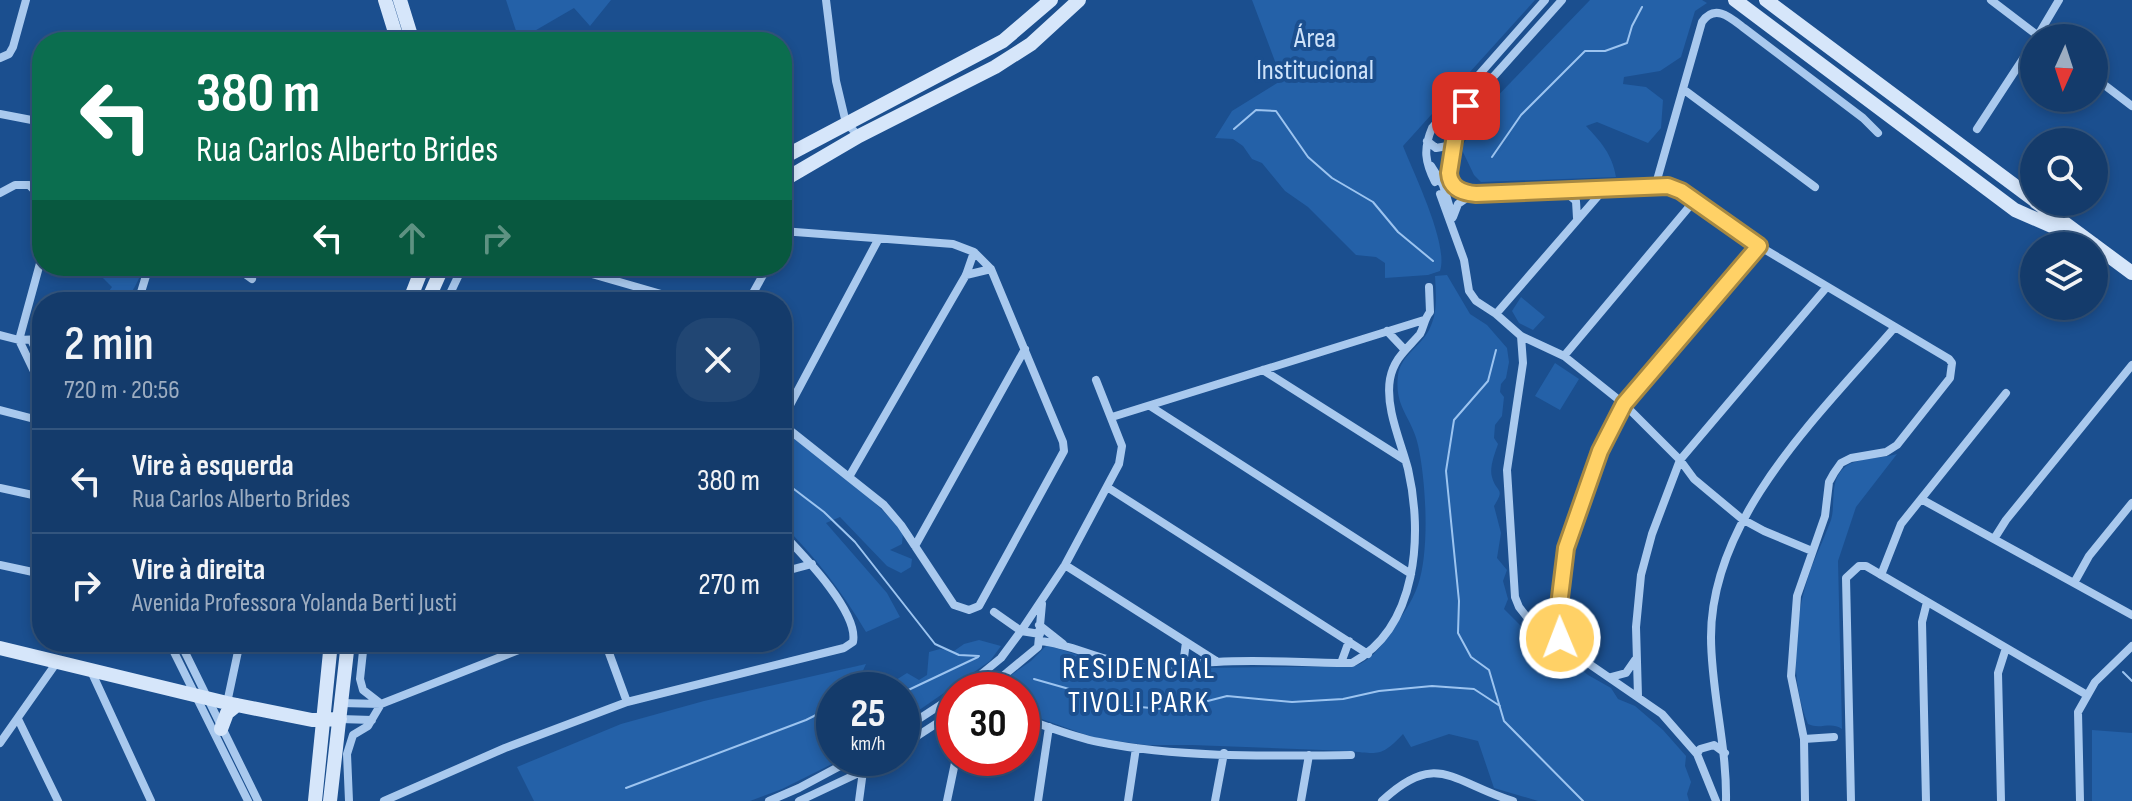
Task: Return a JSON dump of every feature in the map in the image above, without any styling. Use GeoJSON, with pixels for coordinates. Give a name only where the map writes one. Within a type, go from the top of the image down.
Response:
{"type":"FeatureCollection","features":[{"type":"Feature","properties":{"kind":"main road"},"geometry":{"type":"LineString","coordinates":[[385,0],[395,32]]}},
{"type":"Feature","properties":{"kind":"main road"},"geometry":{"type":"LineString","coordinates":[[400,0],[410,32]]}},
{"type":"Feature","properties":{"kind":"main road"},"geometry":{"type":"LineString","coordinates":[[792,153],[1003,41],[1051,0]]}},
{"type":"Feature","properties":{"kind":"main road"},"geometry":{"type":"LineString","coordinates":[[792,175],[859,136],[995,67],[1031,44],[1079,0]]}},
{"type":"Feature","properties":{"kind":"main road"},"geometry":{"type":"LineString","coordinates":[[1735,0],[2015,210],[2065,232]]}},
{"type":"Feature","properties":{"kind":"main road"},"geometry":{"type":"LineString","coordinates":[[1766,0],[2020,190]]}},
{"type":"Feature","properties":{"kind":"main road"},"geometry":{"type":"LineString","coordinates":[[2055,216],[2077,232]]}},
{"type":"Feature","properties":{"kind":"main road"},"geometry":{"type":"LineString","coordinates":[[2108,255],[2132,273]]}},
{"type":"Feature","properties":{"kind":"main road"},"geometry":{"type":"LineString","coordinates":[[0,648],[202,698],[312,720],[340,719]]}},
{"type":"Feature","properties":{"kind":"main road"},"geometry":{"type":"LineString","coordinates":[[315,801],[330,652]]}},
{"type":"Feature","properties":{"kind":"main road"},"geometry":{"type":"LineString","coordinates":[[330,801],[347,652]]}},
{"type":"Feature","properties":{"kind":"main road"},"geometry":{"type":"LineString","coordinates":[[221,729],[232,704]]}},
{"type":"Feature","properties":{"kind":"street"},"geometry":{"type":"LineString","coordinates":[[0,58],[9,54],[13,47],[26,0]]}},
{"type":"Feature","properties":{"kind":"street"},"geometry":{"type":"LineString","coordinates":[[826,0],[836,81],[846,123],[859,136]]}},
{"type":"Feature","properties":{"kind":"street"},"geometry":{"type":"LineString","coordinates":[[1435,182],[1425,159],[1427,141],[1435,124],[1545,0]]}},
{"type":"Feature","properties":{"kind":"street"},"geometry":{"type":"LineString","coordinates":[[1562,0],[1466,106],[1457,122],[1449,181],[1466,191],[1674,188],[1759,246],[1952,363],[1950,378],[1897,445],[1886,452],[1865,454],[1841,463],[1829,482],[1825,516],[1797,596],[1790,659],[1804,739],[1805,801]]}},
{"type":"Feature","properties":{"kind":"street"},"geometry":{"type":"LineString","coordinates":[[1991,0],[2021,24]]}},
{"type":"Feature","properties":{"kind":"street"},"geometry":{"type":"LineString","coordinates":[[2046,24],[2059,0]]}},
{"type":"Feature","properties":{"kind":"street"},"geometry":{"type":"LineString","coordinates":[[1655,187],[1702,22],[1714,12],[1726,15],[1744,28],[1863,118],[1878,133]]}},
{"type":"Feature","properties":{"kind":"street"},"geometry":{"type":"LineString","coordinates":[[1977,129],[2020,65]]}},
{"type":"Feature","properties":{"kind":"street"},"geometry":{"type":"LineString","coordinates":[[2108,88],[2132,106]]}},
{"type":"Feature","properties":{"kind":"street"},"geometry":{"type":"LineString","coordinates":[[1683,89],[1815,187]]}},
{"type":"Feature","properties":{"kind":"street"},"geometry":{"type":"LineString","coordinates":[[0,114],[32,120]]}},
{"type":"Feature","properties":{"kind":"street"},"geometry":{"type":"LineString","coordinates":[[1427,141],[1436,148],[1453,145]]}},
{"type":"Feature","properties":{"kind":"street"},"geometry":{"type":"LineString","coordinates":[[1425,159],[1443,185],[1456,240]]}},
{"type":"Feature","properties":{"kind":"street"},"geometry":{"type":"LineString","coordinates":[[0,193],[15,185],[29,185],[32,188]]}},
{"type":"Feature","properties":{"kind":"street"},"geometry":{"type":"LineString","coordinates":[[1496,314],[1599,195],[1599,189]]}},
{"type":"Feature","properties":{"kind":"street"},"geometry":{"type":"LineString","coordinates":[[1452,217],[1466,191]]}},
{"type":"Feature","properties":{"kind":"street"},"geometry":{"type":"LineString","coordinates":[[1564,191],[1576,201],[1577,219]]}},
{"type":"Feature","properties":{"kind":"street"},"geometry":{"type":"LineString","coordinates":[[1441,198],[1464,260],[1469,291],[1476,301],[1521,336],[1564,356],[1624,404],[1680,460],[1694,479],[1742,519],[1812,551]]}},
{"type":"Feature","properties":{"kind":"street"},"geometry":{"type":"LineString","coordinates":[[1564,356],[1694,201]]}},
{"type":"Feature","properties":{"kind":"street"},"geometry":{"type":"LineString","coordinates":[[792,233],[953,244],[974,252],[991,269],[1063,442],[1064,451],[979,606],[969,610],[954,605],[901,525],[884,505],[792,430]]}},
{"type":"Feature","properties":{"kind":"street"},"geometry":{"type":"LineString","coordinates":[[792,403],[878,240]]}},
{"type":"Feature","properties":{"kind":"street"},"geometry":{"type":"LineString","coordinates":[[1565,646],[1558,631],[1566,548],[1600,451],[1624,404],[1759,246]]}},
{"type":"Feature","properties":{"kind":"street"},"geometry":{"type":"LineString","coordinates":[[849,477],[966,275],[974,252]]}},
{"type":"Feature","properties":{"kind":"street"},"geometry":{"type":"LineString","coordinates":[[966,275],[991,269]]}},
{"type":"Feature","properties":{"kind":"street"},"geometry":{"type":"LineString","coordinates":[[248,276],[252,279]]}},
{"type":"Feature","properties":{"kind":"street"},"geometry":{"type":"LineString","coordinates":[[599,276],[654,292]]}},
{"type":"Feature","properties":{"kind":"street"},"geometry":{"type":"LineString","coordinates":[[612,276],[613,280]]}},
{"type":"Feature","properties":{"kind":"street"},"geometry":{"type":"LineString","coordinates":[[994,612],[1021,631],[1040,633],[1095,658],[1133,665],[1217,661],[1352,663],[1368,654],[1402,605],[1411,574],[1416,531],[1415,498],[1390,402],[1390,380],[1397,359],[1422,331],[1424,320],[1430,312],[1429,287]]}},
{"type":"Feature","properties":{"kind":"street"},"geometry":{"type":"LineString","coordinates":[[1638,696],[1635,659],[1641,575],[1652,534],[1680,460],[1826,288]]}},
{"type":"Feature","properties":{"kind":"street"},"geometry":{"type":"LineString","coordinates":[[32,293],[19,340],[32,367]]}},
{"type":"Feature","properties":{"kind":"street"},"geometry":{"type":"LineString","coordinates":[[1112,417],[1424,320]]}},
{"type":"Feature","properties":{"kind":"street"},"geometry":{"type":"LineString","coordinates":[[1726,801],[1725,754],[1712,683],[1711,632],[1719,578],[1742,519],[1771,474],[1895,327]]}},
{"type":"Feature","properties":{"kind":"street"},"geometry":{"type":"LineString","coordinates":[[1387,331],[1404,349]]}},
{"type":"Feature","properties":{"kind":"street"},"geometry":{"type":"LineString","coordinates":[[0,335],[31,340]]}},
{"type":"Feature","properties":{"kind":"street"},"geometry":{"type":"LineString","coordinates":[[1521,336],[1523,363],[1507,470],[1515,597],[1534,626],[1662,714],[1697,754],[1716,801]]}},
{"type":"Feature","properties":{"kind":"street"},"geometry":{"type":"LineString","coordinates":[[915,546],[1025,349]]}},
{"type":"Feature","properties":{"kind":"street"},"geometry":{"type":"LineString","coordinates":[[1994,539],[2006,520],[2132,365]]}},
{"type":"Feature","properties":{"kind":"street"},"geometry":{"type":"LineString","coordinates":[[1263,370],[1406,461]]}},
{"type":"Feature","properties":{"kind":"street"},"geometry":{"type":"LineString","coordinates":[[985,672],[1001,658],[1065,565],[1119,464],[1122,446],[1096,380]]}},
{"type":"Feature","properties":{"kind":"street"},"geometry":{"type":"LineString","coordinates":[[1881,575],[1901,524],[2006,393]]}},
{"type":"Feature","properties":{"kind":"street"},"geometry":{"type":"LineString","coordinates":[[1150,406],[1411,574]]}},
{"type":"Feature","properties":{"kind":"street"},"geometry":{"type":"LineString","coordinates":[[0,410],[32,418]]}},
{"type":"Feature","properties":{"kind":"street"},"geometry":{"type":"LineString","coordinates":[[1107,487],[1368,654]]}},
{"type":"Feature","properties":{"kind":"street"},"geometry":{"type":"LineString","coordinates":[[0,488],[32,495]]}},
{"type":"Feature","properties":{"kind":"street"},"geometry":{"type":"LineString","coordinates":[[1921,499],[2132,615]]}},
{"type":"Feature","properties":{"kind":"street"},"geometry":{"type":"LineString","coordinates":[[2074,583],[2089,556],[2132,503]]}},
{"type":"Feature","properties":{"kind":"street"},"geometry":{"type":"LineString","coordinates":[[384,801],[505,748],[627,702],[844,648],[853,642],[852,623],[812,564],[792,543]]}},
{"type":"Feature","properties":{"kind":"street"},"geometry":{"type":"LineString","coordinates":[[792,569],[812,564]]}},
{"type":"Feature","properties":{"kind":"street"},"geometry":{"type":"LineString","coordinates":[[0,565],[32,572]]}},
{"type":"Feature","properties":{"kind":"street"},"geometry":{"type":"LineString","coordinates":[[1065,565],[1217,661]]}},
{"type":"Feature","properties":{"kind":"street"},"geometry":{"type":"LineString","coordinates":[[1851,801],[1846,578],[1859,566],[1866,566],[2087,695]]}},
{"type":"Feature","properties":{"kind":"street"},"geometry":{"type":"LineString","coordinates":[[1008,672],[1033,653],[1040,633],[1043,598]]}},
{"type":"Feature","properties":{"kind":"street"},"geometry":{"type":"LineString","coordinates":[[1926,801],[1922,622],[1927,602]]}},
{"type":"Feature","properties":{"kind":"street"},"geometry":{"type":"LineString","coordinates":[[1527,618],[1547,618],[1559,606]]}},
{"type":"Feature","properties":{"kind":"street"},"geometry":{"type":"LineString","coordinates":[[1040,633],[1063,644]]}},
{"type":"Feature","properties":{"kind":"street"},"geometry":{"type":"LineString","coordinates":[[1341,663],[1349,641]]}},
{"type":"Feature","properties":{"kind":"street"},"geometry":{"type":"LineString","coordinates":[[1183,665],[1186,642]]}},
{"type":"Feature","properties":{"kind":"street"},"geometry":{"type":"LineString","coordinates":[[2080,801],[2078,712],[2095,682],[2132,646]]}},
{"type":"Feature","properties":{"kind":"street"},"geometry":{"type":"LineString","coordinates":[[2001,801],[1998,673],[2006,648]]}},
{"type":"Feature","properties":{"kind":"street"},"geometry":{"type":"LineString","coordinates":[[175,652],[221,729],[258,801]]}},
{"type":"Feature","properties":{"kind":"street"},"geometry":{"type":"LineString","coordinates":[[184,652],[248,801]]}},
{"type":"Feature","properties":{"kind":"street"},"geometry":{"type":"LineString","coordinates":[[232,704],[239,652]]}},
{"type":"Feature","properties":{"kind":"street"},"geometry":{"type":"LineString","coordinates":[[363,652],[360,679],[363,690],[381,704]]}},
{"type":"Feature","properties":{"kind":"street"},"geometry":{"type":"LineString","coordinates":[[341,703],[381,704],[514,652]]}},
{"type":"Feature","properties":{"kind":"street"},"geometry":{"type":"LineString","coordinates":[[609,652],[627,702]]}},
{"type":"Feature","properties":{"kind":"street"},"geometry":{"type":"LineString","coordinates":[[1611,677],[1626,673],[1635,659]]}},
{"type":"Feature","properties":{"kind":"street"},"geometry":{"type":"LineString","coordinates":[[0,743],[57,662]]}},
{"type":"Feature","properties":{"kind":"street"},"geometry":{"type":"LineString","coordinates":[[91,671],[151,801]]}},
{"type":"Feature","properties":{"kind":"street"},"geometry":{"type":"LineString","coordinates":[[349,801],[347,754],[353,735],[368,726],[381,704]]}},
{"type":"Feature","properties":{"kind":"street"},"geometry":{"type":"LineString","coordinates":[[18,719],[58,801]]}},
{"type":"Feature","properties":{"kind":"street"},"geometry":{"type":"LineString","coordinates":[[340,719],[372,720]]}},
{"type":"Feature","properties":{"kind":"street"},"geometry":{"type":"LineString","coordinates":[[1040,724],[1096,741],[1136,748],[1351,755]]}},
{"type":"Feature","properties":{"kind":"street"},"geometry":{"type":"LineString","coordinates":[[1038,801],[1049,727]]}},
{"type":"Feature","properties":{"kind":"street"},"geometry":{"type":"LineString","coordinates":[[1804,739],[1834,737]]}},
{"type":"Feature","properties":{"kind":"street"},"geometry":{"type":"LineString","coordinates":[[1697,754],[1704,746],[1714,745],[1725,754]]}},
{"type":"Feature","properties":{"kind":"street"},"geometry":{"type":"LineString","coordinates":[[1128,801],[1136,748]]}},
{"type":"Feature","properties":{"kind":"street"},"geometry":{"type":"LineString","coordinates":[[1215,801],[1224,753]]}},
{"type":"Feature","properties":{"kind":"street"},"geometry":{"type":"LineString","coordinates":[[1301,801],[1309,755]]}},
{"type":"Feature","properties":{"kind":"street"},"geometry":{"type":"LineString","coordinates":[[1382,801],[1404,781],[1429,772],[1448,775],[1493,797],[1513,801]]}},
{"type":"Feature","properties":{"kind":"street"},"geometry":{"type":"LineString","coordinates":[[1707,777],[1716,778],[1727,772]]}},
{"type":"Feature","properties":{"kind":"street"},"geometry":{"type":"LineString","coordinates":[[769,801],[821,776]]}},
{"type":"Feature","properties":{"kind":"street"},"geometry":{"type":"LineString","coordinates":[[799,801],[852,776]]}},
{"type":"Feature","properties":{"kind":"street"},"geometry":{"type":"LineString","coordinates":[[859,801],[862,776]]}},
{"type":"Feature","properties":{"kind":"street"},"geometry":{"type":"LineString","coordinates":[[947,801],[952,776]]}},
{"type":"Feature","properties":{"kind":"green space"},"geometry":{"type":"Polygon","coordinates":[[[506,0],[611,0],[590,26],[574,8],[533,32],[516,32],[506,0]]]}},
{"type":"Feature","properties":{"kind":"green space","name":"Área Institucional"},"geometry":{"type":"Polygon","coordinates":[[[1252,0],[1535,0],[1403,146],[1435,227],[1440,244],[1440,271],[1428,275],[1385,278],[1385,263],[1376,257],[1356,255],[1308,207],[1285,191],[1243,146],[1233,139],[1215,138],[1232,111],[1282,80],[1252,0]]]}},
{"type":"Feature","properties":{"kind":"green space"},"geometry":{"type":"Polygon","coordinates":[[[1590,0],[1702,0],[1707,3],[1695,11],[1681,57],[1660,71],[1624,77],[1623,84],[1646,87],[1663,100],[1661,128],[1648,143],[1597,122],[1586,126],[1605,149],[1616,177],[1481,182],[1474,175],[1461,148],[1486,108],[1590,0]]]}},
{"type":"Feature","properties":{"kind":"green space"},"geometry":{"type":"Polygon","coordinates":[[[1447,275],[1470,314],[1487,325],[1507,348],[1509,362],[1500,392],[1504,397],[1502,416],[1495,425],[1494,438],[1498,444],[1491,469],[1500,493],[1494,506],[1501,533],[1497,558],[1507,570],[1503,581],[1508,599],[1504,609],[1525,630],[1529,644],[1544,651],[1559,652],[1588,675],[1611,688],[1618,699],[1635,706],[1663,730],[1686,756],[1685,766],[1691,782],[1687,794],[1689,801],[1538,801],[1494,788],[1478,741],[1449,734],[1411,747],[1403,734],[1390,747],[1373,753],[1146,745],[1095,738],[1040,718],[1040,672],[1015,672],[1047,645],[1133,669],[1355,666],[1383,644],[1409,604],[1422,570],[1426,515],[1421,460],[1397,386],[1403,362],[1432,324],[1436,303],[1435,276],[1447,275]]]}},
{"type":"Feature","properties":{"kind":"green space"},"geometry":{"type":"Polygon","coordinates":[[[140,276],[131,292],[108,292],[112,287],[102,277],[140,276]]]}},
{"type":"Feature","properties":{"kind":"green space"},"geometry":{"type":"Polygon","coordinates":[[[1521,297],[1545,317],[1533,330],[1519,323],[1512,311],[1521,297]]]}},
{"type":"Feature","properties":{"kind":"green space"},"geometry":{"type":"Polygon","coordinates":[[[1555,363],[1579,379],[1560,410],[1535,396],[1555,363]]]}},
{"type":"Feature","properties":{"kind":"green space"},"geometry":{"type":"Polygon","coordinates":[[[792,436],[861,490],[903,533],[902,544],[890,550],[912,559],[911,567],[901,573],[887,566],[840,517],[826,523],[887,593],[900,617],[866,632],[828,575],[792,534],[792,436]]]}},
{"type":"Feature","properties":{"kind":"green space"},"geometry":{"type":"Polygon","coordinates":[[[1897,454],[1856,507],[1838,561],[1842,729],[1812,726],[1808,724],[1798,686],[1796,645],[1806,585],[1831,520],[1836,479],[1849,464],[1897,454]]]}},
{"type":"Feature","properties":{"kind":"green space"},"geometry":{"type":"Polygon","coordinates":[[[979,640],[1001,646],[990,661],[974,672],[936,672],[936,698],[920,710],[920,679],[927,675],[929,652],[940,649],[954,651],[979,640]]]}},
{"type":"Feature","properties":{"kind":"green space"},"geometry":{"type":"Polygon","coordinates":[[[866,664],[862,672],[831,672],[866,664]]]}},
{"type":"Feature","properties":{"kind":"green space"},"geometry":{"type":"Polygon","coordinates":[[[816,675],[816,772],[750,801],[534,801],[517,767],[621,724],[816,675]]]}},
{"type":"Feature","properties":{"kind":"green space"},"geometry":{"type":"Polygon","coordinates":[[[2092,730],[2132,733],[2132,801],[2092,801],[2092,730]]]}},
{"type":"Feature","properties":{"kind":"waterway"},"geometry":{"type":"LineString","coordinates":[[1492,157],[1521,115],[1585,51],[1605,51],[1627,43],[1642,7]]}},
{"type":"Feature","properties":{"kind":"waterway"},"geometry":{"type":"LineString","coordinates":[[1234,129],[1256,110],[1276,111],[1308,157],[1332,178],[1373,202],[1398,232],[1433,261]]}},
{"type":"Feature","properties":{"kind":"waterway"},"geometry":{"type":"LineString","coordinates":[[1496,350],[1488,381],[1454,420],[1446,471],[1459,601],[1458,633],[1471,657],[1489,670],[1504,721],[1583,801]]}},
{"type":"Feature","properties":{"kind":"waterway"},"geometry":{"type":"LineString","coordinates":[[792,488],[824,512],[855,542],[935,644],[959,655],[979,656]]}},
{"type":"Feature","properties":{"kind":"waterway"},"geometry":{"type":"LineString","coordinates":[[920,684],[978,657]]}},
{"type":"Feature","properties":{"kind":"waterway"},"geometry":{"type":"LineString","coordinates":[[2123,672],[2132,681]]}},
{"type":"Feature","properties":{"kind":"waterway"},"geometry":{"type":"LineString","coordinates":[[1040,681],[1129,706],[1173,710],[1227,696],[1292,702],[1343,699],[1379,691],[1432,686],[1474,689],[1500,706]]}},
{"type":"Feature","properties":{"kind":"waterway"},"geometry":{"type":"LineString","coordinates":[[626,788],[816,715]]}},
{"type":"Feature","properties":{"kind":"district","name":"RESIDENCIAL TIVOLI PARK"},"geometry":{"type":"Point","coordinates":[1139,685]}},
{"type":"Feature","properties":{"kind":"route"},"geometry":{"type":"LineString","coordinates":[[1466,106],[1457,122],[1449,173],[1449,181],[1456,188],[1476,194],[1668,186],[1681,191],[1759,246],[1624,404],[1600,451],[1566,548],[1557,622],[1560,638]]}}]}
